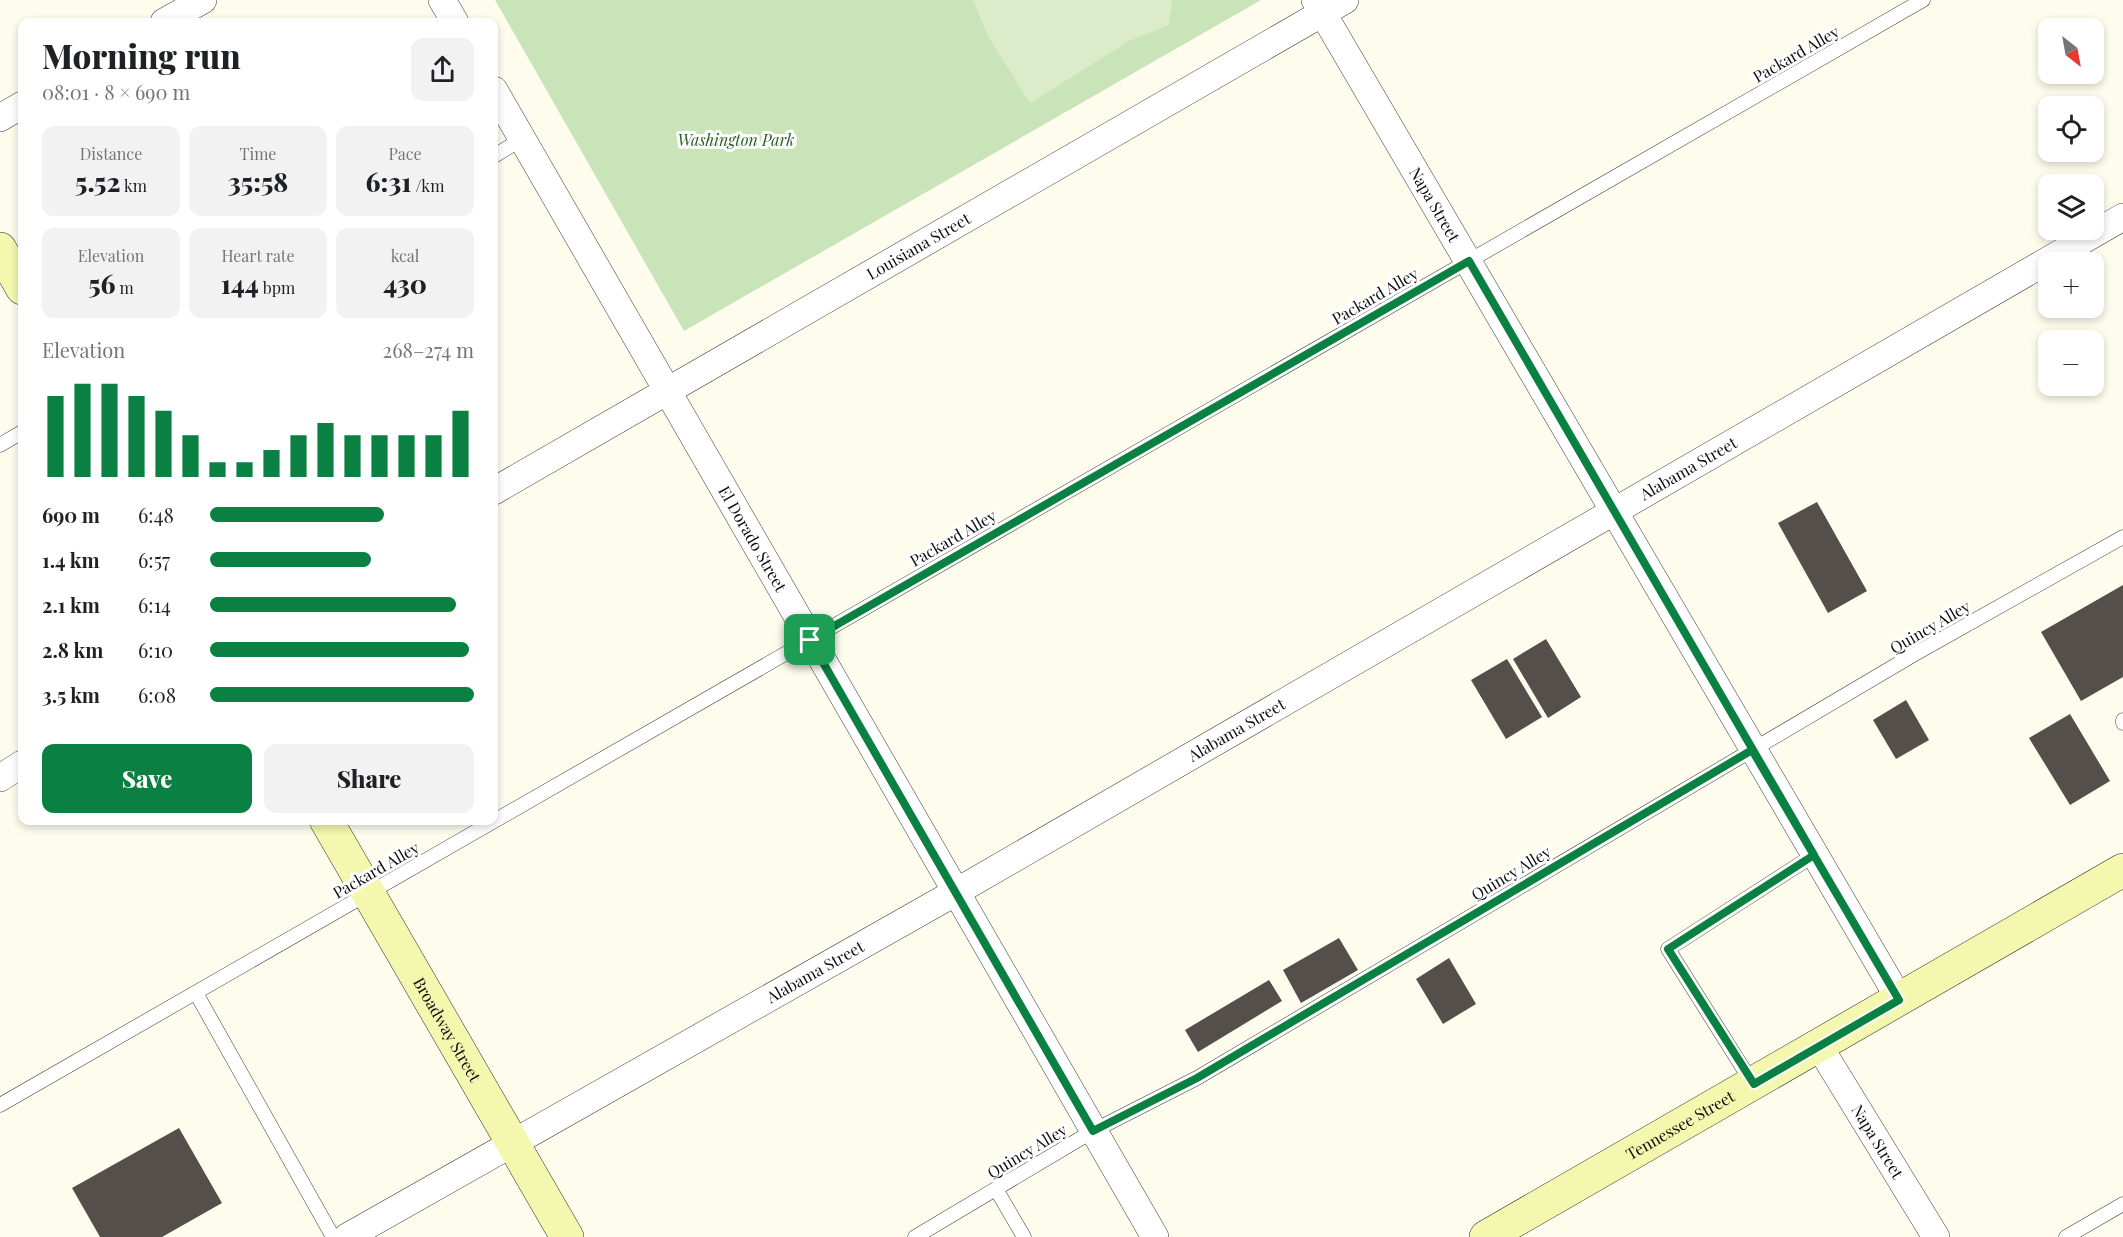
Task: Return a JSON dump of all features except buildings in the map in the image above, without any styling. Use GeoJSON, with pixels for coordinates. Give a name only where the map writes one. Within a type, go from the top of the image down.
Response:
{"type":"FeatureCollection","features":[{"type":"Feature","properties":{"kind":"main road"},"geometry":{"type":"LineString","coordinates":[[0,249],[18,281]]}},
{"type":"Feature","properties":{"kind":"main road","name":"Broadway Street"},"geometry":{"type":"LineString","coordinates":[[330,825],[567,1237]]}},
{"type":"Feature","properties":{"kind":"main road","name":"Tennessee Street"},"geometry":{"type":"LineString","coordinates":[[1506,1232],[1754,1084],[2123,870]]}},
{"type":"Feature","properties":{"kind":"street"},"geometry":{"type":"LineString","coordinates":[[172,18],[203,0]]}},
{"type":"Feature","properties":{"kind":"street"},"geometry":{"type":"LineString","coordinates":[[442,0],[453,18]]}},
{"type":"Feature","properties":{"kind":"street","name":"Napa Street"},"geometry":{"type":"LineString","coordinates":[[1328,4],[1469,261],[1899,1000]]}},
{"type":"Feature","properties":{"kind":"street","name":"Louisiana Street"},"geometry":{"type":"LineString","coordinates":[[498,489],[1328,4]]}},
{"type":"Feature","properties":{"kind":"street","name":"El Dorado Street"},"geometry":{"type":"LineString","coordinates":[[498,97],[1155,1237]]}},
{"type":"Feature","properties":{"kind":"street"},"geometry":{"type":"LineString","coordinates":[[0,118],[18,107]]}},
{"type":"Feature","properties":{"kind":"street","name":"Alabama Street"},"geometry":{"type":"LineString","coordinates":[[347,1237],[956,892],[2123,217]]}},
{"type":"Feature","properties":{"kind":"street"},"geometry":{"type":"LineString","coordinates":[[0,778],[18,767]]}},
{"type":"Feature","properties":{"kind":"street","name":"Napa Street"},"geometry":{"type":"LineString","coordinates":[[1819,1046],[1936,1237]]}},
{"type":"Feature","properties":{"kind":"lane","name":"Packard Alley"},"geometry":{"type":"LineString","coordinates":[[498,819],[1923,0]]}},
{"type":"Feature","properties":{"kind":"lane"},"geometry":{"type":"LineString","coordinates":[[498,154],[522,139]]}},
{"type":"Feature","properties":{"kind":"lane"},"geometry":{"type":"LineString","coordinates":[[0,445],[18,434]]}},
{"type":"Feature","properties":{"kind":"lane","name":"Quincy Alley"},"geometry":{"type":"LineString","coordinates":[[915,1237],[1093,1131],[1197,1078],[1752,750],[2123,537]]}},
{"type":"Feature","properties":{"kind":"lane","name":"Packard Alley"},"geometry":{"type":"LineString","coordinates":[[0,1105],[488,825]]}},
{"type":"Feature","properties":{"kind":"lane"},"geometry":{"type":"LineString","coordinates":[[1754,1084],[1668,949],[1814,855]]}},
{"type":"Feature","properties":{"kind":"lane"},"geometry":{"type":"LineString","coordinates":[[196,993],[333,1237]]}},
{"type":"Feature","properties":{"kind":"lane"},"geometry":{"type":"LineString","coordinates":[[996,1189],[1024,1237]]}},
{"type":"Feature","properties":{"kind":"lane"},"geometry":{"type":"LineString","coordinates":[[2066,1237],[2123,1204]]}},
{"type":"Feature","properties":{"kind":"green space","name":"Washington Park"},"geometry":{"type":"Polygon","coordinates":[[[495,0],[1261,0],[684,331],[495,0]]]}},
{"type":"Feature","properties":{"kind":"green space"},"geometry":{"type":"Polygon","coordinates":[[[973,0],[1172,0],[1169,25],[1129,41],[1030,103],[989,38],[973,0]]]}},
{"type":"Feature","properties":{"kind":"route"},"geometry":{"type":"LineString","coordinates":[[810,640],[1093,1131],[1197,1078],[1752,750],[1814,855],[1899,1000],[1754,1084],[1668,949],[1814,855],[1469,261],[810,640]]}}]}
